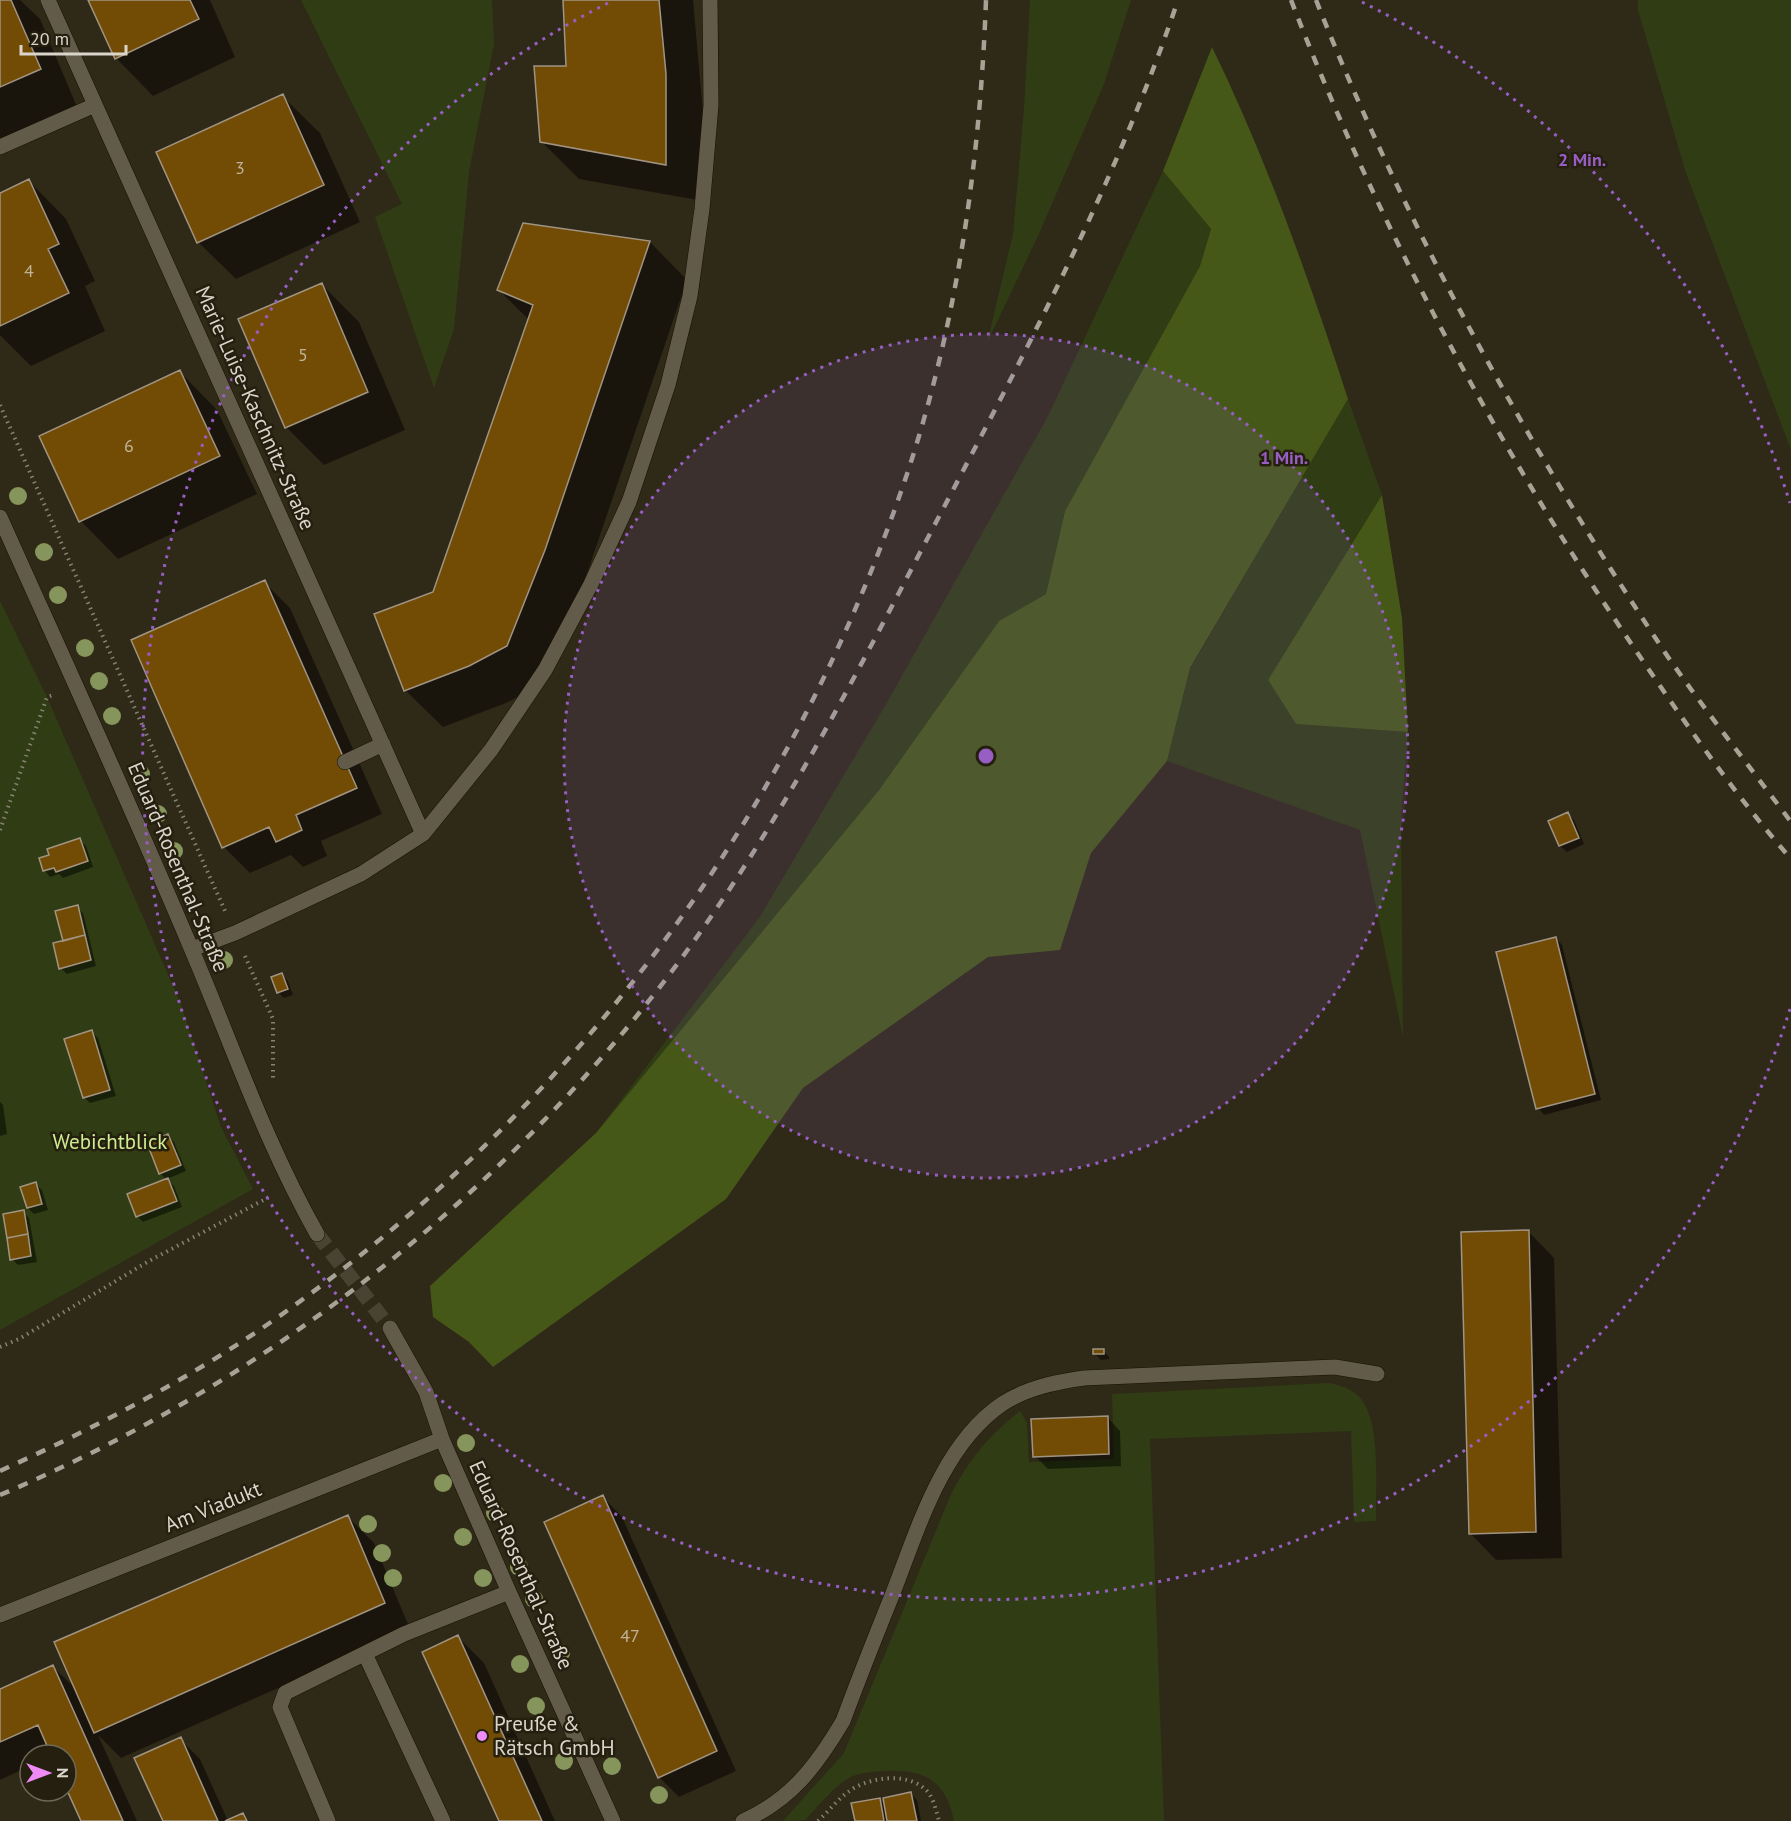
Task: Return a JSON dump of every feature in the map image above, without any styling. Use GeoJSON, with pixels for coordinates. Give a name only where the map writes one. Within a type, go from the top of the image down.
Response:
{"type":"FeatureCollection","features":[{"type":"Feature","properties":{"kind":"street","name":"Marie-Luise-Kaschnitz-Straße"},"geometry":{"type":"LineString","coordinates":[[48,0],[423,834]]}},
{"type":"Feature","properties":{"kind":"street"},"geometry":{"type":"LineString","coordinates":[[192,949],[235,933],[367,871],[423,834],[491,750],[545,670],[591,584],[629,502],[668,386],[690,296],[702,209],[711,105],[710,0]]}},
{"type":"Feature","properties":{"kind":"street"},"geometry":{"type":"LineString","coordinates":[[0,147],[95,105]]}},
{"type":"Feature","properties":{"kind":"street","name":"Eduard-Rosenthal-Straße"},"geometry":{"type":"LineString","coordinates":[[0,517],[192,949],[252,1103],[290,1186],[317,1234]]}},
{"type":"Feature","properties":{"kind":"street"},"geometry":{"type":"LineString","coordinates":[[345,762],[383,744]]}},
{"type":"Feature","properties":{"kind":"street","name":"Eduard-Rosenthal-Straße"},"geometry":{"type":"LineString","coordinates":[[390,1328],[426,1392],[442,1438],[509,1592],[613,1821]]}},
{"type":"Feature","properties":{"kind":"street"},"geometry":{"type":"LineString","coordinates":[[743,1821],[788,1796],[830,1743],[843,1721],[921,1520],[942,1477],[960,1447],[1002,1404],[1026,1392],[1057,1382],[1084,1378],[1335,1367],[1377,1374]]}},
{"type":"Feature","properties":{"kind":"street","name":"Am Viadukt"},"geometry":{"type":"LineString","coordinates":[[0,1614],[442,1438]]}},
{"type":"Feature","properties":{"kind":"street"},"geometry":{"type":"LineString","coordinates":[[328,1821],[280,1707],[285,1694],[404,1634],[509,1592]]}},
{"type":"Feature","properties":{"kind":"street"},"geometry":{"type":"LineString","coordinates":[[365,1654],[443,1821]]}},
{"type":"Feature","properties":{"kind":"path"},"geometry":{"type":"LineString","coordinates":[[0,405],[273,1019],[273,1087],[252,1103]]}},
{"type":"Feature","properties":{"kind":"path"},"geometry":{"type":"LineString","coordinates":[[0,830],[47,697],[75,684]]}},
{"type":"Feature","properties":{"kind":"path"},"geometry":{"type":"LineString","coordinates":[[0,1347],[19,1339],[148,1261],[290,1186]]}},
{"type":"Feature","properties":{"kind":"path"},"geometry":{"type":"LineString","coordinates":[[818,1821],[849,1792],[863,1784],[902,1779],[912,1781],[927,1791],[935,1804],[939,1821]]}},
{"type":"Feature","properties":{"kind":"green space"},"geometry":{"type":"Polygon","coordinates":[[[301,0],[492,0],[494,44],[469,172],[454,329],[434,388],[375,217],[402,204],[301,0]]]}},
{"type":"Feature","properties":{"kind":"green space"},"geometry":{"type":"Polygon","coordinates":[[[1030,0],[1131,0],[1104,84],[1038,236],[987,343],[1013,234],[1024,109],[1030,0]]]}},
{"type":"Feature","properties":{"kind":"green space"},"geometry":{"type":"Polygon","coordinates":[[[1638,0],[1791,0],[1791,450],[1686,173],[1638,10],[1638,0]]]}},
{"type":"Feature","properties":{"kind":"green space"},"geometry":{"type":"Polygon","coordinates":[[[1212,47],[1251,133],[1286,220],[1348,399],[1190,668],[1167,761],[1091,853],[1060,950],[988,957],[803,1088],[726,1199],[493,1367],[469,1342],[433,1317],[430,1286],[596,1133],[879,790],[999,621],[1046,594],[1065,511],[1200,266],[1211,229],[1163,171],[1212,47]]]}},
{"type":"Feature","properties":{"kind":"green space"},"geometry":{"type":"Polygon","coordinates":[[[1163,171],[1211,229],[1200,266],[1065,511],[1046,594],[999,621],[879,790],[596,1133],[759,918],[885,706],[1047,418],[1163,171]]]}},
{"type":"Feature","properties":{"kind":"green space"},"geometry":{"type":"Polygon","coordinates":[[[1348,399],[1382,495],[1268,680],[1296,724],[1408,732],[1401,818],[1403,1037],[1360,830],[1167,761],[1190,669],[1348,399]]]}},
{"type":"Feature","properties":{"kind":"green space"},"geometry":{"type":"Polygon","coordinates":[[[1382,495],[1402,618],[1408,732],[1296,724],[1268,680],[1382,495]]]}},
{"type":"Feature","properties":{"kind":"green space","name":"Webichtblick"},"geometry":{"type":"Polygon","coordinates":[[[0,601],[47,697],[180,1002],[221,1127],[253,1189],[0,1330],[0,601]]]}},
{"type":"Feature","properties":{"kind":"green space"},"geometry":{"type":"Polygon","coordinates":[[[1329,1383],[1355,1393],[1364,1403],[1370,1417],[1376,1452],[1376,1521],[1354,1522],[1351,1431],[1150,1439],[1164,1821],[954,1821],[945,1796],[931,1780],[911,1772],[885,1771],[853,1776],[837,1787],[805,1820],[783,1821],[844,1753],[952,1492],[981,1448],[1020,1411],[1027,1423],[1029,1462],[1114,1459],[1112,1394],[1329,1383]]]}},
{"type":"Feature","properties":{"kind":"building"},"geometry":{"type":"Polygon","coordinates":[[[0,0],[11,0],[41,69],[0,87],[0,0]]]}},
{"type":"Feature","properties":{"kind":"building"},"geometry":{"type":"Polygon","coordinates":[[[88,0],[190,0],[199,19],[115,59],[88,0]]]}},
{"type":"Feature","properties":{"kind":"building"},"geometry":{"type":"Polygon","coordinates":[[[563,0],[659,0],[666,74],[666,165],[540,142],[534,66],[566,66],[563,0]]]}},
{"type":"Feature","properties":{"kind":"building"},"geometry":{"type":"Polygon","coordinates":[[[283,94],[324,185],[197,243],[156,152],[283,94]]]}},
{"type":"Feature","properties":{"kind":"building"},"geometry":{"type":"Polygon","coordinates":[[[29,179],[59,244],[48,249],[69,293],[0,326],[0,193],[29,179]]]}},
{"type":"Feature","properties":{"kind":"building"},"geometry":{"type":"Polygon","coordinates":[[[523,223],[650,241],[545,550],[507,646],[469,666],[404,691],[374,614],[433,592],[533,305],[497,290],[523,223]]]}},
{"type":"Feature","properties":{"kind":"building"},"geometry":{"type":"Polygon","coordinates":[[[322,283],[368,392],[285,428],[238,319],[322,283]]]}},
{"type":"Feature","properties":{"kind":"building"},"geometry":{"type":"Polygon","coordinates":[[[180,370],[220,456],[79,522],[39,436],[180,370]]]}},
{"type":"Feature","properties":{"kind":"building"},"geometry":{"type":"Polygon","coordinates":[[[265,580],[357,788],[296,815],[302,830],[276,842],[269,827],[222,848],[131,640],[265,580]]]}},
{"type":"Feature","properties":{"kind":"building"},"geometry":{"type":"Polygon","coordinates":[[[1568,812],[1579,838],[1559,846],[1548,821],[1568,812]]]}},
{"type":"Feature","properties":{"kind":"building"},"geometry":{"type":"Polygon","coordinates":[[[80,838],[88,861],[56,872],[54,868],[43,871],[39,858],[49,855],[47,849],[80,838]]]}},
{"type":"Feature","properties":{"kind":"building"},"geometry":{"type":"Polygon","coordinates":[[[78,905],[85,935],[63,941],[55,911],[78,905]]]}},
{"type":"Feature","properties":{"kind":"building"},"geometry":{"type":"Polygon","coordinates":[[[85,935],[91,960],[59,969],[53,943],[85,935]]]}},
{"type":"Feature","properties":{"kind":"building"},"geometry":{"type":"Polygon","coordinates":[[[1556,937],[1595,1094],[1536,1109],[1496,952],[1556,937]]]}},
{"type":"Feature","properties":{"kind":"building"},"geometry":{"type":"Polygon","coordinates":[[[282,973],[288,989],[277,993],[271,977],[282,973]]]}},
{"type":"Feature","properties":{"kind":"building"},"geometry":{"type":"Polygon","coordinates":[[[92,1030],[110,1090],[83,1098],[64,1039],[92,1030]]]}},
{"type":"Feature","properties":{"kind":"building"},"geometry":{"type":"Polygon","coordinates":[[[168,1134],[181,1165],[159,1174],[147,1143],[168,1134]]]}},
{"type":"Feature","properties":{"kind":"building"},"geometry":{"type":"Polygon","coordinates":[[[168,1178],[177,1201],[136,1217],[127,1194],[168,1178]]]}},
{"type":"Feature","properties":{"kind":"building"},"geometry":{"type":"Polygon","coordinates":[[[36,1182],[42,1204],[27,1208],[20,1187],[36,1182]]]}},
{"type":"Feature","properties":{"kind":"building"},"geometry":{"type":"Polygon","coordinates":[[[24,1210],[28,1234],[7,1238],[3,1214],[24,1210]]]}},
{"type":"Feature","properties":{"kind":"building"},"geometry":{"type":"Polygon","coordinates":[[[1529,1230],[1536,1532],[1469,1534],[1461,1232],[1529,1230]]]}},
{"type":"Feature","properties":{"kind":"building"},"geometry":{"type":"Polygon","coordinates":[[[28,1234],[31,1256],[10,1260],[7,1238],[28,1234]]]}},
{"type":"Feature","properties":{"kind":"building"},"geometry":{"type":"Polygon","coordinates":[[[1093,1349],[1104,1349],[1104,1354],[1093,1354],[1093,1349]]]}},
{"type":"Feature","properties":{"kind":"building"},"geometry":{"type":"Polygon","coordinates":[[[1108,1416],[1109,1454],[1033,1457],[1031,1419],[1108,1416]]]}},
{"type":"Feature","properties":{"kind":"building"},"geometry":{"type":"Polygon","coordinates":[[[603,1495],[717,1751],[658,1778],[544,1522],[603,1495]]]}},
{"type":"Feature","properties":{"kind":"building"},"geometry":{"type":"Polygon","coordinates":[[[348,1515],[385,1603],[94,1733],[54,1642],[348,1515]]]}},
{"type":"Feature","properties":{"kind":"building","name":"Preuße & Rätsch GmbH"},"geometry":{"type":"Polygon","coordinates":[[[458,1635],[542,1821],[499,1821],[422,1652],[458,1635]]]}},
{"type":"Feature","properties":{"kind":"building"},"geometry":{"type":"Polygon","coordinates":[[[53,1665],[123,1821],[81,1821],[73,1803],[78,1803],[78,1743],[46,1743],[38,1725],[0,1742],[0,1689],[53,1665]]]}},
{"type":"Feature","properties":{"kind":"building"},"geometry":{"type":"Polygon","coordinates":[[[181,1737],[218,1821],[163,1821],[134,1758],[181,1737]]]}},
{"type":"Feature","properties":{"kind":"building"},"geometry":{"type":"Polygon","coordinates":[[[911,1792],[917,1821],[887,1821],[883,1798],[911,1792]]]}},
{"type":"Feature","properties":{"kind":"building"},"geometry":{"type":"Polygon","coordinates":[[[880,1798],[884,1821],[855,1821],[851,1803],[880,1798]]]}},
{"type":"Feature","properties":{"kind":"building"},"geometry":{"type":"Polygon","coordinates":[[[243,1813],[247,1821],[225,1821],[243,1813]]]}},
{"type":"Feature","properties":{"kind":"tunnel"},"geometry":{"type":"LineString","coordinates":[[317,1234],[390,1328]]}},
{"type":"Feature","properties":{"kind":"railway"},"geometry":{"type":"LineString","coordinates":[[0,1471],[105,1421],[239,1344],[379,1240],[479,1151],[572,1055],[656,952],[732,843],[798,727],[856,606],[905,480],[923,422],[939,363],[963,243],[978,122],[986,0]]}},
{"type":"Feature","properties":{"kind":"railway"},"geometry":{"type":"LineString","coordinates":[[0,1495],[97,1450],[191,1399],[281,1342],[368,1278],[450,1210],[528,1136],[601,1058],[669,975],[746,864],[815,748],[976,447],[1040,322],[1100,196],[1154,66],[1178,0]]}},
{"type":"Feature","properties":{"kind":"railway"},"geometry":{"type":"LineString","coordinates":[[1291,0],[1325,83],[1399,246],[1483,405],[1575,558],[1644,662],[1725,777],[1791,859]]}},
{"type":"Feature","properties":{"kind":"railway"},"geometry":{"type":"LineString","coordinates":[[1316,0],[1390,171],[1431,255],[1520,419],[1617,579],[1668,657],[1791,822]]}},
{"type":"Feature","properties":{"kind":"place","name":"Preuße & Rätsch GmbH"},"geometry":{"type":"Point","coordinates":[482,1736]}}]}
